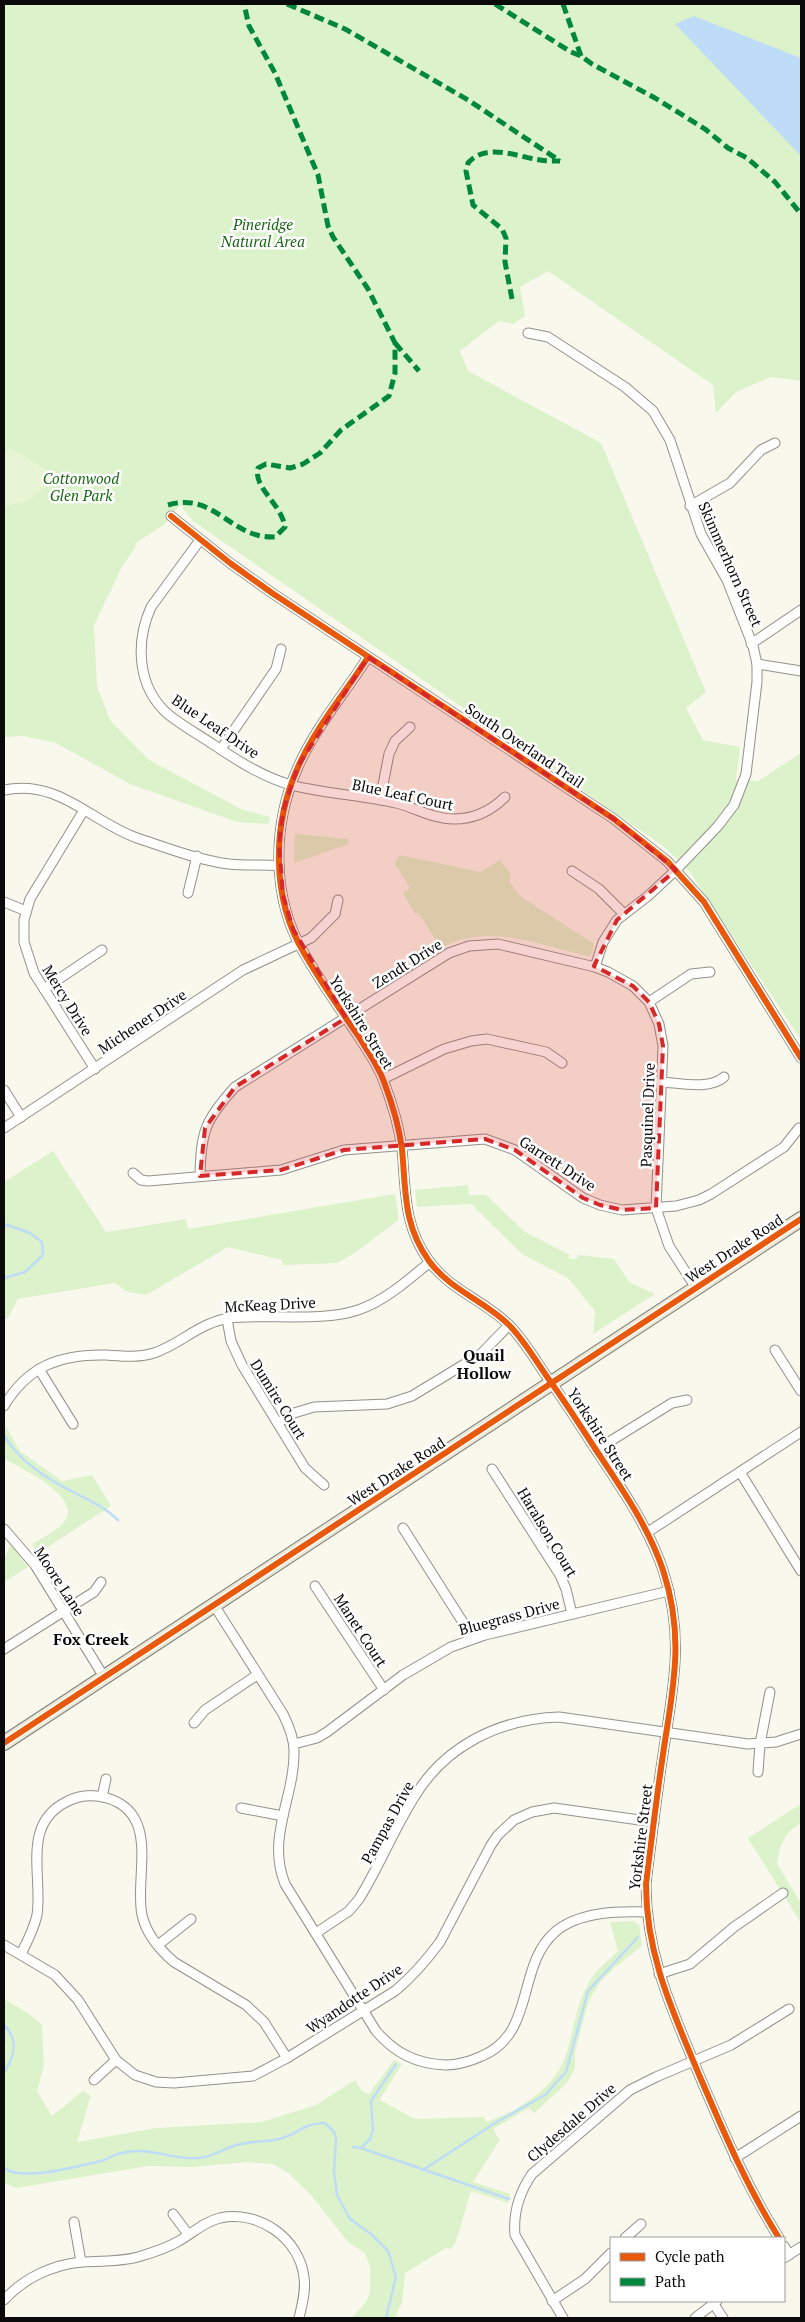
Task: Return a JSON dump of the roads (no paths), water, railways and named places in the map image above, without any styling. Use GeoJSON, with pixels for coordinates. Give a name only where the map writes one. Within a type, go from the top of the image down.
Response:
{"type":"FeatureCollection","features":[{"type":"Feature","properties":{"kind":"main road","name":"West Drake Road"},"geometry":{"type":"LineString","coordinates":[[4,1743],[801,1219]]}},
{"type":"Feature","properties":{"kind":"street","name":"Skimmerhorn Street"},"geometry":{"type":"LineString","coordinates":[[528,333],[548,337],[625,387],[653,411],[672,447],[690,506],[701,534],[726,580],[757,664],[757,682],[746,774],[739,795],[726,817],[676,870],[648,896],[624,914],[614,925],[603,942],[595,967]]}},
{"type":"Feature","properties":{"kind":"street"},"geometry":{"type":"LineString","coordinates":[[690,506],[730,484],[762,450],[775,443]]}},
{"type":"Feature","properties":{"kind":"street","name":"South Overland Trail"},"geometry":{"type":"LineString","coordinates":[[170,516],[265,588],[614,819],[652,848],[676,870],[713,916],[801,1058]]}},
{"type":"Feature","properties":{"kind":"street","name":"Blue Leaf Drive"},"geometry":{"type":"LineString","coordinates":[[200,540],[152,607],[143,628],[141,658],[147,684],[158,703],[170,716],[221,750],[261,773],[291,784]]}},
{"type":"Feature","properties":{"kind":"street","name":"Skimmerhorn Street"},"geometry":{"type":"LineString","coordinates":[[751,644],[801,610]]}},
{"type":"Feature","properties":{"kind":"street"},"geometry":{"type":"LineString","coordinates":[[221,750],[276,669],[281,649]]}},
{"type":"Feature","properties":{"kind":"street","name":"Yorkshire Street"},"geometry":{"type":"LineString","coordinates":[[368,657],[306,750],[291,784],[280,833],[279,866],[287,912],[299,944],[369,1053],[383,1079],[393,1108],[402,1145],[408,1217],[415,1237],[430,1262],[452,1284],[509,1325],[552,1383],[648,1532],[668,1591],[674,1624],[676,1668],[646,1884],[646,1912],[659,1974],[694,2061],[735,2158],[758,2205],[778,2237]]}},
{"type":"Feature","properties":{"kind":"street"},"geometry":{"type":"LineString","coordinates":[[757,664],[801,671]]}},
{"type":"Feature","properties":{"kind":"street"},"geometry":{"type":"LineString","coordinates":[[380,800],[389,754],[394,742],[410,727]]}},
{"type":"Feature","properties":{"kind":"street","name":"Blue Leaf Court"},"geometry":{"type":"LineString","coordinates":[[291,784],[335,794],[380,800],[403,805],[432,816],[455,819],[475,816],[493,809],[504,797]]}},
{"type":"Feature","properties":{"kind":"street"},"geometry":{"type":"LineString","coordinates":[[4,790],[18,788],[45,790],[124,833],[197,856],[230,864],[279,866]]}},
{"type":"Feature","properties":{"kind":"street","name":"Mercy Drive"},"geometry":{"type":"LineString","coordinates":[[84,810],[32,895],[26,911],[23,931],[26,954],[34,973],[95,1069]]}},
{"type":"Feature","properties":{"kind":"street"},"geometry":{"type":"LineString","coordinates":[[188,893],[197,856]]}},
{"type":"Feature","properties":{"kind":"street"},"geometry":{"type":"LineString","coordinates":[[572,871],[599,889],[624,914]]}},
{"type":"Feature","properties":{"kind":"street","name":"Michener Drive"},"geometry":{"type":"LineString","coordinates":[[4,1128],[243,970],[299,944],[327,924],[335,914],[338,900]]}},
{"type":"Feature","properties":{"kind":"street"},"geometry":{"type":"LineString","coordinates":[[4,902],[26,911]]}},
{"type":"Feature","properties":{"kind":"street","name":"Zendt Drive"},"geometry":{"type":"LineString","coordinates":[[200,1176],[201,1149],[205,1128],[217,1107],[235,1087],[449,953],[469,946],[498,944],[595,967]]}},
{"type":"Feature","properties":{"kind":"street"},"geometry":{"type":"LineString","coordinates":[[44,989],[102,950]]}},
{"type":"Feature","properties":{"kind":"street","name":"Pasquinel Drive"},"geometry":{"type":"LineString","coordinates":[[595,967],[621,978],[649,1002],[662,1035],[662,1082],[656,1208],[669,1246],[696,1288]]}},
{"type":"Feature","properties":{"kind":"street"},"geometry":{"type":"LineString","coordinates":[[649,1002],[691,974],[710,972]]}},
{"type":"Feature","properties":{"kind":"street"},"geometry":{"type":"LineString","coordinates":[[383,1079],[444,1049],[471,1041],[487,1039],[546,1052],[562,1063]]}},
{"type":"Feature","properties":{"kind":"street"},"geometry":{"type":"LineString","coordinates":[[662,1082],[709,1085],[719,1082],[724,1076]]}},
{"type":"Feature","properties":{"kind":"street"},"geometry":{"type":"LineString","coordinates":[[4,1090],[21,1117]]}},
{"type":"Feature","properties":{"kind":"street","name":"Garrett Drive"},"geometry":{"type":"LineString","coordinates":[[133,1173],[141,1180],[148,1181],[281,1170],[344,1150],[472,1139],[498,1142],[515,1150],[583,1198],[600,1206],[622,1210],[656,1208],[686,1204],[711,1194],[784,1147],[799,1128]]}},
{"type":"Feature","properties":{"kind":"street","name":"McKeag Drive"},"geometry":{"type":"LineString","coordinates":[[4,1406],[16,1388],[39,1369],[63,1358],[76,1356],[146,1355],[165,1348],[205,1325],[227,1319],[321,1315],[357,1311],[384,1297],[430,1262]]}},
{"type":"Feature","properties":{"kind":"street","name":"Dumire Court"},"geometry":{"type":"LineString","coordinates":[[227,1319],[235,1354],[305,1468],[324,1485]]}},
{"type":"Feature","properties":{"kind":"street"},"geometry":{"type":"LineString","coordinates":[[278,1423],[294,1413],[314,1406],[386,1404],[412,1396],[480,1354],[509,1325]]}},
{"type":"Feature","properties":{"kind":"street"},"geometry":{"type":"LineString","coordinates":[[775,1350],[801,1391]]}},
{"type":"Feature","properties":{"kind":"street"},"geometry":{"type":"LineString","coordinates":[[39,1369],[73,1424]]}},
{"type":"Feature","properties":{"kind":"street"},"geometry":{"type":"LineString","coordinates":[[596,1450],[672,1402],[687,1400]]}},
{"type":"Feature","properties":{"kind":"street"},"geometry":{"type":"LineString","coordinates":[[648,1532],[801,1432]]}},
{"type":"Feature","properties":{"kind":"street","name":"Haralson Court"},"geometry":{"type":"LineString","coordinates":[[492,1468],[560,1574],[566,1588],[572,1614]]}},
{"type":"Feature","properties":{"kind":"street"},"geometry":{"type":"LineString","coordinates":[[740,1472],[801,1571]]}},
{"type":"Feature","properties":{"kind":"street"},"geometry":{"type":"LineString","coordinates":[[403,1528],[464,1624],[470,1640]]}},
{"type":"Feature","properties":{"kind":"street","name":"Moore Lane"},"geometry":{"type":"LineString","coordinates":[[4,1529],[35,1565],[104,1677]]}},
{"type":"Feature","properties":{"kind":"street"},"geometry":{"type":"LineString","coordinates":[[4,1649],[94,1592],[101,1582]]}},
{"type":"Feature","properties":{"kind":"street","name":"Manet Court"},"geometry":{"type":"LineString","coordinates":[[315,1586],[384,1690]]}},
{"type":"Feature","properties":{"kind":"street","name":"Bluegrass Drive"},"geometry":{"type":"LineString","coordinates":[[294,1744],[317,1738],[327,1732],[420,1664],[451,1647],[470,1640],[668,1591]]}},
{"type":"Feature","properties":{"kind":"street"},"geometry":{"type":"LineString","coordinates":[[214,1605],[290,1728],[294,1744],[293,1764],[277,1847],[280,1871],[285,1884],[385,2042],[410,2058],[427,2063],[450,2065],[476,2059],[495,2050],[515,2027],[520,2018],[541,1950],[553,1934],[573,1920],[589,1916],[646,1912]]}},
{"type":"Feature","properties":{"kind":"street"},"geometry":{"type":"LineString","coordinates":[[194,1723],[205,1710],[257,1674]]}},
{"type":"Feature","properties":{"kind":"street"},"geometry":{"type":"LineString","coordinates":[[758,1772],[760,1744],[770,1692]]}},
{"type":"Feature","properties":{"kind":"street","name":"Pampas Drive"},"geometry":{"type":"LineString","coordinates":[[316,1933],[349,1911],[358,1899],[413,1798],[426,1779],[449,1756],[478,1736],[522,1720],[559,1717],[748,1744],[791,1739],[801,1734]]}},
{"type":"Feature","properties":{"kind":"street"},"geometry":{"type":"LineString","coordinates":[[102,1797],[106,1779]]}},
{"type":"Feature","properties":{"kind":"street"},"geometry":{"type":"LineString","coordinates":[[21,1954],[37,1915],[37,1840],[44,1822],[57,1808],[70,1800],[84,1796],[102,1797],[122,1806],[138,1826],[142,1839],[140,1894],[142,1915],[149,1932],[158,1945],[174,1962],[255,2012],[287,2058]]}},
{"type":"Feature","properties":{"kind":"street"},"geometry":{"type":"LineString","coordinates":[[241,1808],[283,1816]]}},
{"type":"Feature","properties":{"kind":"street","name":"Wyandotte Drive"},"geometry":{"type":"LineString","coordinates":[[4,1945],[45,1967],[65,1984],[78,2000],[116,2060],[135,2075],[166,2084],[245,2078],[264,2072],[408,1980],[428,1958],[451,1924],[498,1835],[514,1820],[532,1812],[554,1808],[654,1822]]}},
{"type":"Feature","properties":{"kind":"street"},"geometry":{"type":"LineString","coordinates":[[659,1974],[690,1964],[734,1927],[783,1893]]}},
{"type":"Feature","properties":{"kind":"street"},"geometry":{"type":"LineString","coordinates":[[158,1945],[192,1919]]}},
{"type":"Feature","properties":{"kind":"street","name":"Clydesdale Drive"},"geometry":{"type":"LineString","coordinates":[[563,2318],[515,2235],[514,2224],[517,2203],[525,2183],[542,2164],[630,2090],[731,2045],[789,2009]]}},
{"type":"Feature","properties":{"kind":"street"},"geometry":{"type":"LineString","coordinates":[[94,2080],[116,2060]]}},
{"type":"Feature","properties":{"kind":"street"},"geometry":{"type":"LineString","coordinates":[[735,2158],[801,2116]]}},
{"type":"Feature","properties":{"kind":"street"},"geometry":{"type":"LineString","coordinates":[[173,2214],[188,2234]]}},
{"type":"Feature","properties":{"kind":"street"},"geometry":{"type":"LineString","coordinates":[[5,2294],[41,2273],[63,2265],[132,2258],[163,2249],[205,2223],[221,2218],[243,2218],[260,2222],[276,2230],[296,2252],[304,2277],[304,2295],[299,2318]]}},
{"type":"Feature","properties":{"kind":"street"},"geometry":{"type":"LineString","coordinates":[[74,2222],[81,2262]]}},
{"type":"Feature","properties":{"kind":"street"},"geometry":{"type":"LineString","coordinates":[[627,2237],[641,2224]]}},
{"type":"Feature","properties":{"kind":"street"},"geometry":{"type":"LineString","coordinates":[[786,2256],[801,2247]]}},
{"type":"Feature","properties":{"kind":"street"},"geometry":{"type":"LineString","coordinates":[[552,2301],[584,2279],[610,2254]]}},
{"type":"Feature","properties":{"kind":"street"},"geometry":{"type":"LineString","coordinates":[[695,2318],[715,2302],[723,2318]]}},
{"type":"Feature","properties":{"kind":"water"},"geometry":{"type":"Polygon","coordinates":[[[694,16],[801,58],[801,156],[675,24],[694,16]]]}},
{"type":"Feature","properties":{"kind":"waterway"},"geometry":{"type":"LineString","coordinates":[[4,1224],[30,1233],[42,1242],[43,1255],[25,1272],[4,1278]]}},
{"type":"Feature","properties":{"kind":"waterway"},"geometry":{"type":"LineString","coordinates":[[4,1435],[10,1445],[35,1469],[103,1508],[118,1520]]}},
{"type":"Feature","properties":{"kind":"waterway"},"geometry":{"type":"LineString","coordinates":[[423,2170],[495,2123],[545,2095],[566,2072],[588,1991],[638,1937]]}},
{"type":"Feature","properties":{"kind":"waterway"},"geometry":{"type":"LineString","coordinates":[[4,2025],[12,2036],[14,2048],[11,2060],[4,2072]]}},
{"type":"Feature","properties":{"kind":"waterway"},"geometry":{"type":"LineString","coordinates":[[361,2148],[370,2139],[373,2130],[371,2101],[396,2064]]}},
{"type":"Feature","properties":{"kind":"waterway"},"geometry":{"type":"LineString","coordinates":[[4,2168],[12,2172],[24,2174],[51,2172],[101,2161],[133,2151],[154,2152],[184,2158],[205,2157],[237,2145],[279,2139],[305,2127],[325,2123],[334,2132],[336,2139],[334,2171],[337,2195],[350,2219],[371,2234],[388,2251],[396,2277],[386,2318]]}},
{"type":"Feature","properties":{"kind":"waterway"},"geometry":{"type":"LineString","coordinates":[[353,2147],[361,2148],[509,2199]]}},
{"type":"Feature","properties":{"kind":"district","name":"Quail Hollow"},"geometry":{"type":"Point","coordinates":[484,1364]}},
{"type":"Feature","properties":{"kind":"district","name":"Fox Creek"},"geometry":{"type":"Point","coordinates":[91,1639]}},
{"type":"Feature","properties":{"kind":"park label","name":"Pineridge Natural Area"},"geometry":{"type":"Point","coordinates":[263,232]}},
{"type":"Feature","properties":{"kind":"park label","name":"Cottonwood Glen Park"},"geometry":{"type":"Point","coordinates":[81,486]}}]}
